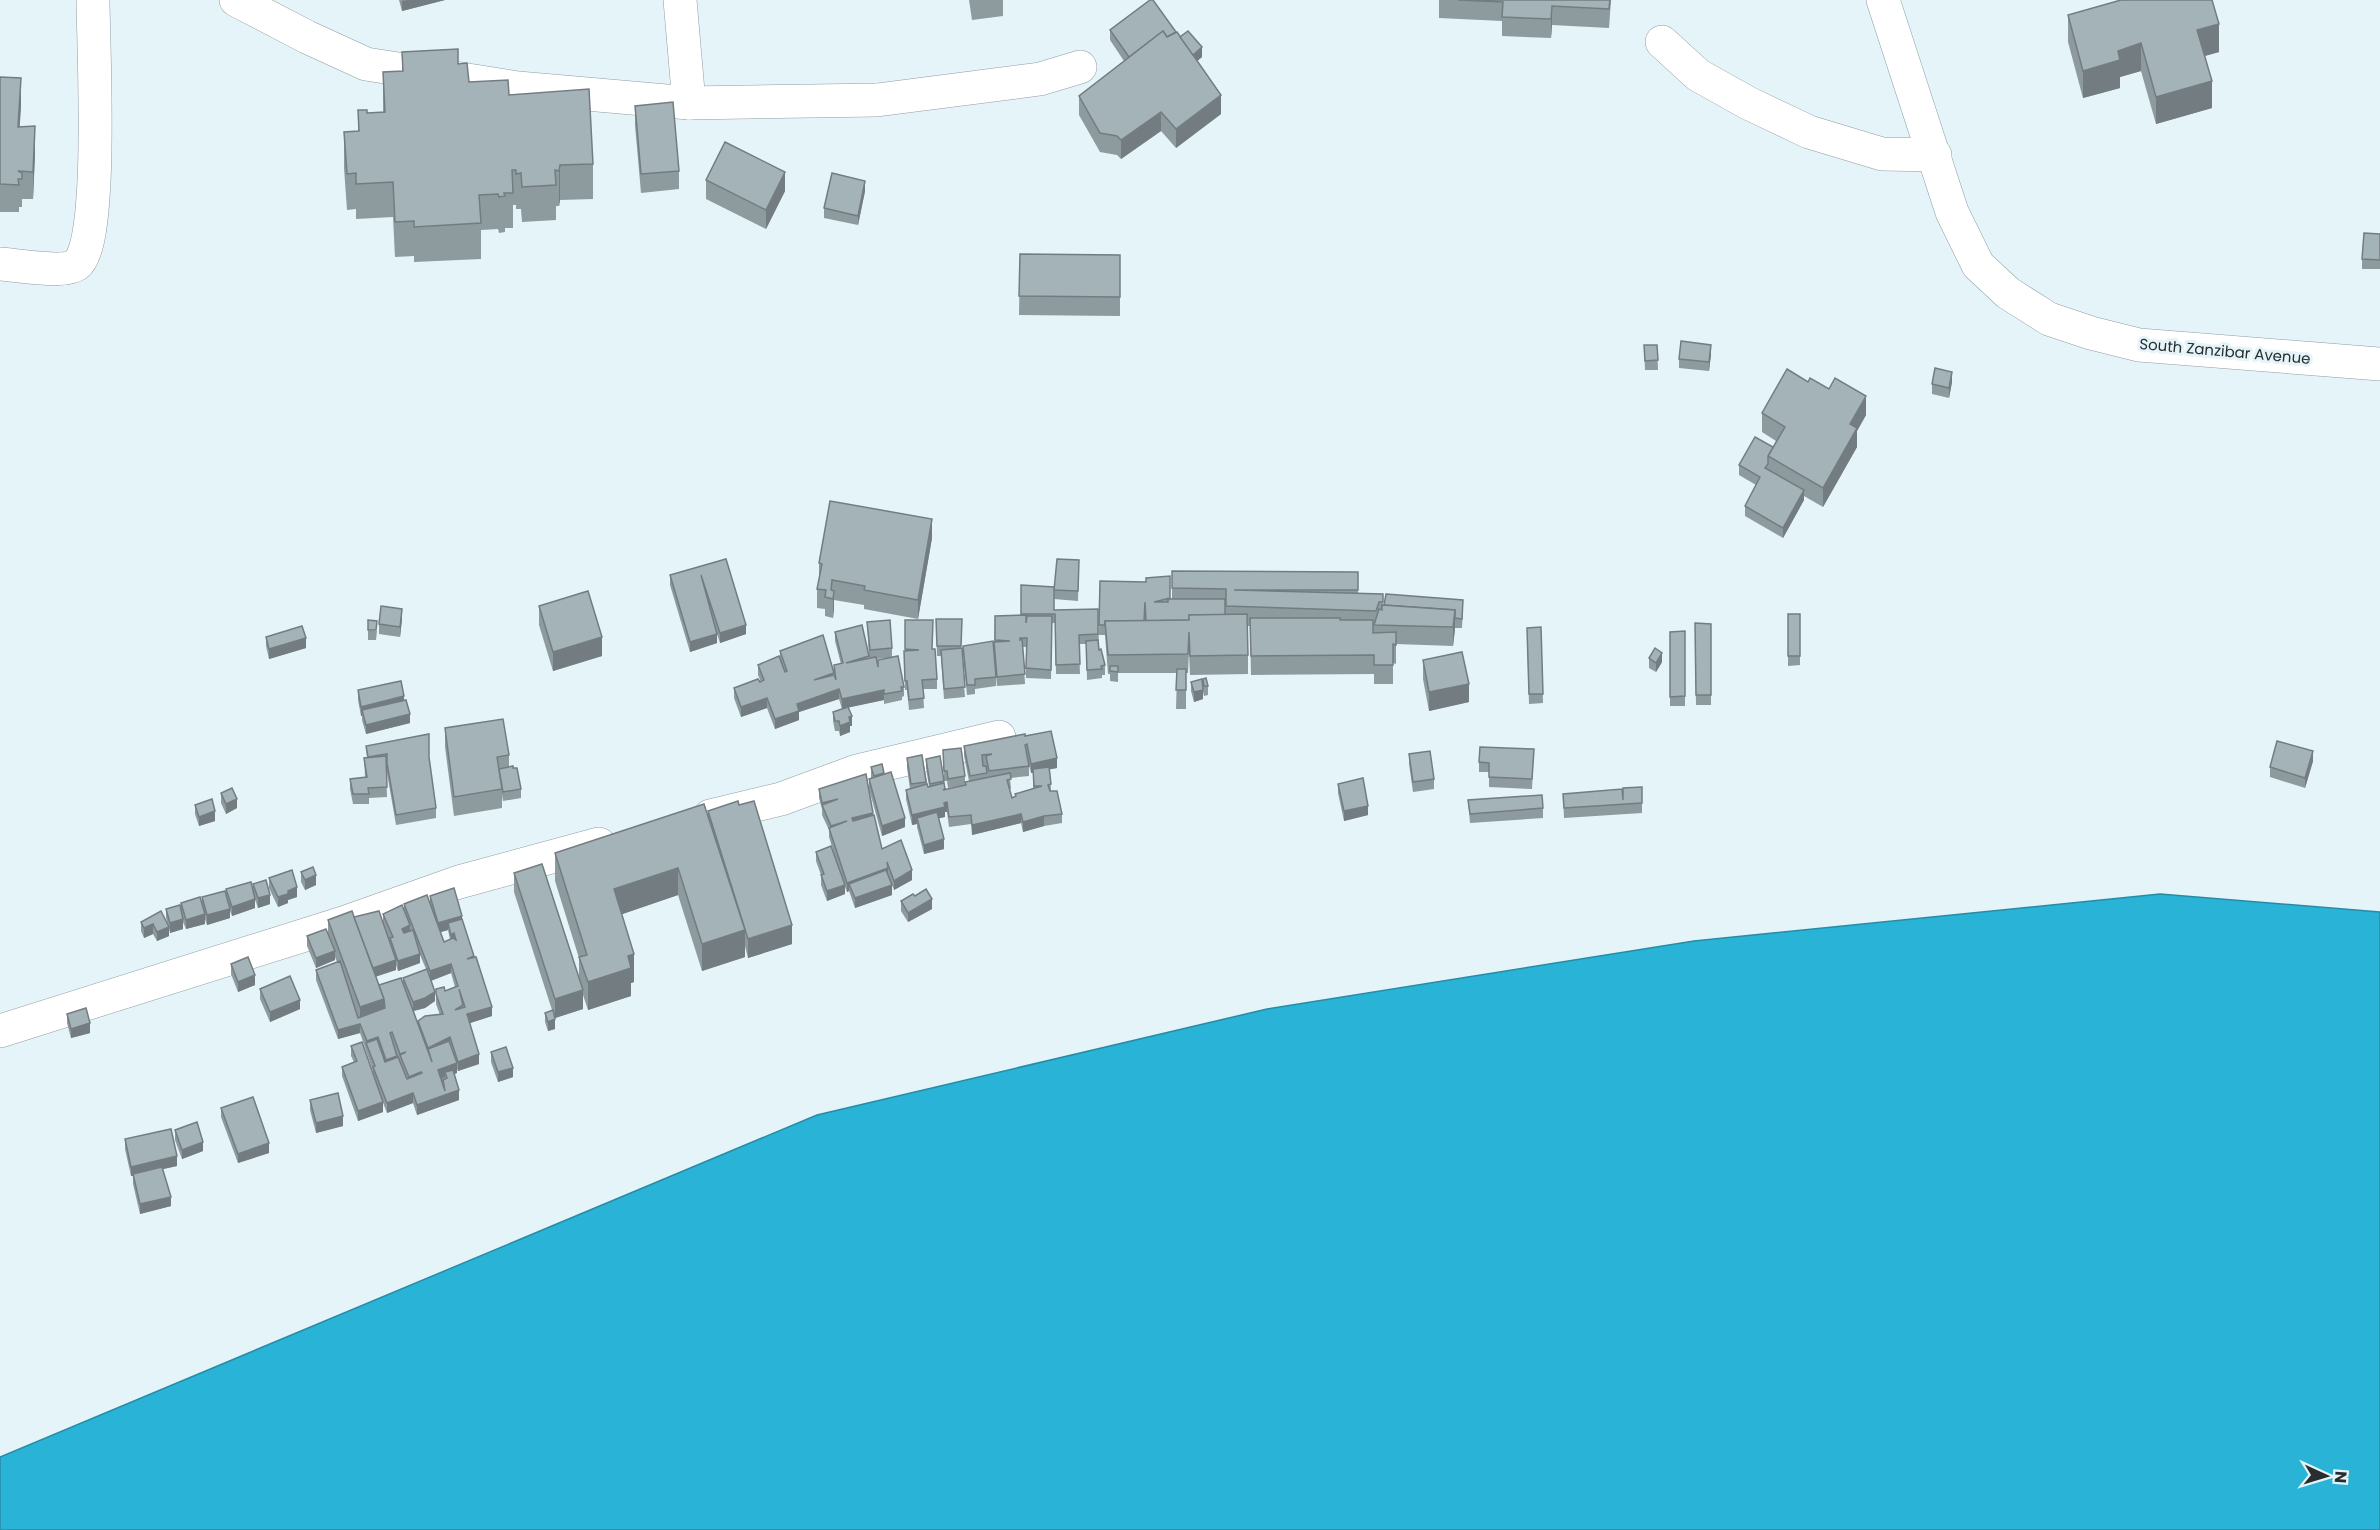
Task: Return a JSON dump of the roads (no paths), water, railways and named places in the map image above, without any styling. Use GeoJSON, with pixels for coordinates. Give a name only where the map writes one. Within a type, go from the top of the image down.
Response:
{"type":"FeatureCollection","features":[{"type":"Feature","properties":{"kind":"street"},"geometry":{"type":"LineString","coordinates":[[0,264],[64,269],[77,265],[82,258],[89,232],[95,174],[93,0]]}},
{"type":"Feature","properties":{"kind":"street"},"geometry":{"type":"LineString","coordinates":[[236,0],[307,37],[366,64],[518,88],[689,103],[877,100],[1040,79],[1080,67]]}},
{"type":"Feature","properties":{"kind":"street"},"geometry":{"type":"LineString","coordinates":[[680,0],[689,103]]}},
{"type":"Feature","properties":{"kind":"street","name":"South Zanzibar Avenue"},"geometry":{"type":"LineString","coordinates":[[1883,0],[1952,212],[1978,265],[2008,293],[2049,319],[2139,345],[2380,364]]}},
{"type":"Feature","properties":{"kind":"street"},"geometry":{"type":"LineString","coordinates":[[1662,42],[1698,75],[1748,103],[1809,132],[1882,154],[1935,155]]}},
{"type":"Feature","properties":{"kind":"street"},"geometry":{"type":"LineString","coordinates":[[679,822],[781,800],[856,771],[999,737]]}},
{"type":"Feature","properties":{"kind":"street"},"geometry":{"type":"LineString","coordinates":[[0,1031],[343,923],[459,882],[545,857],[627,837]]}},
{"type":"Feature","properties":{"kind":"water"},"geometry":{"type":"Polygon","coordinates":[[[2160,894],[2380,912],[2380,1530],[0,1530],[0,1457],[817,1115],[1267,1009],[1694,941],[2160,894]]]}}]}
